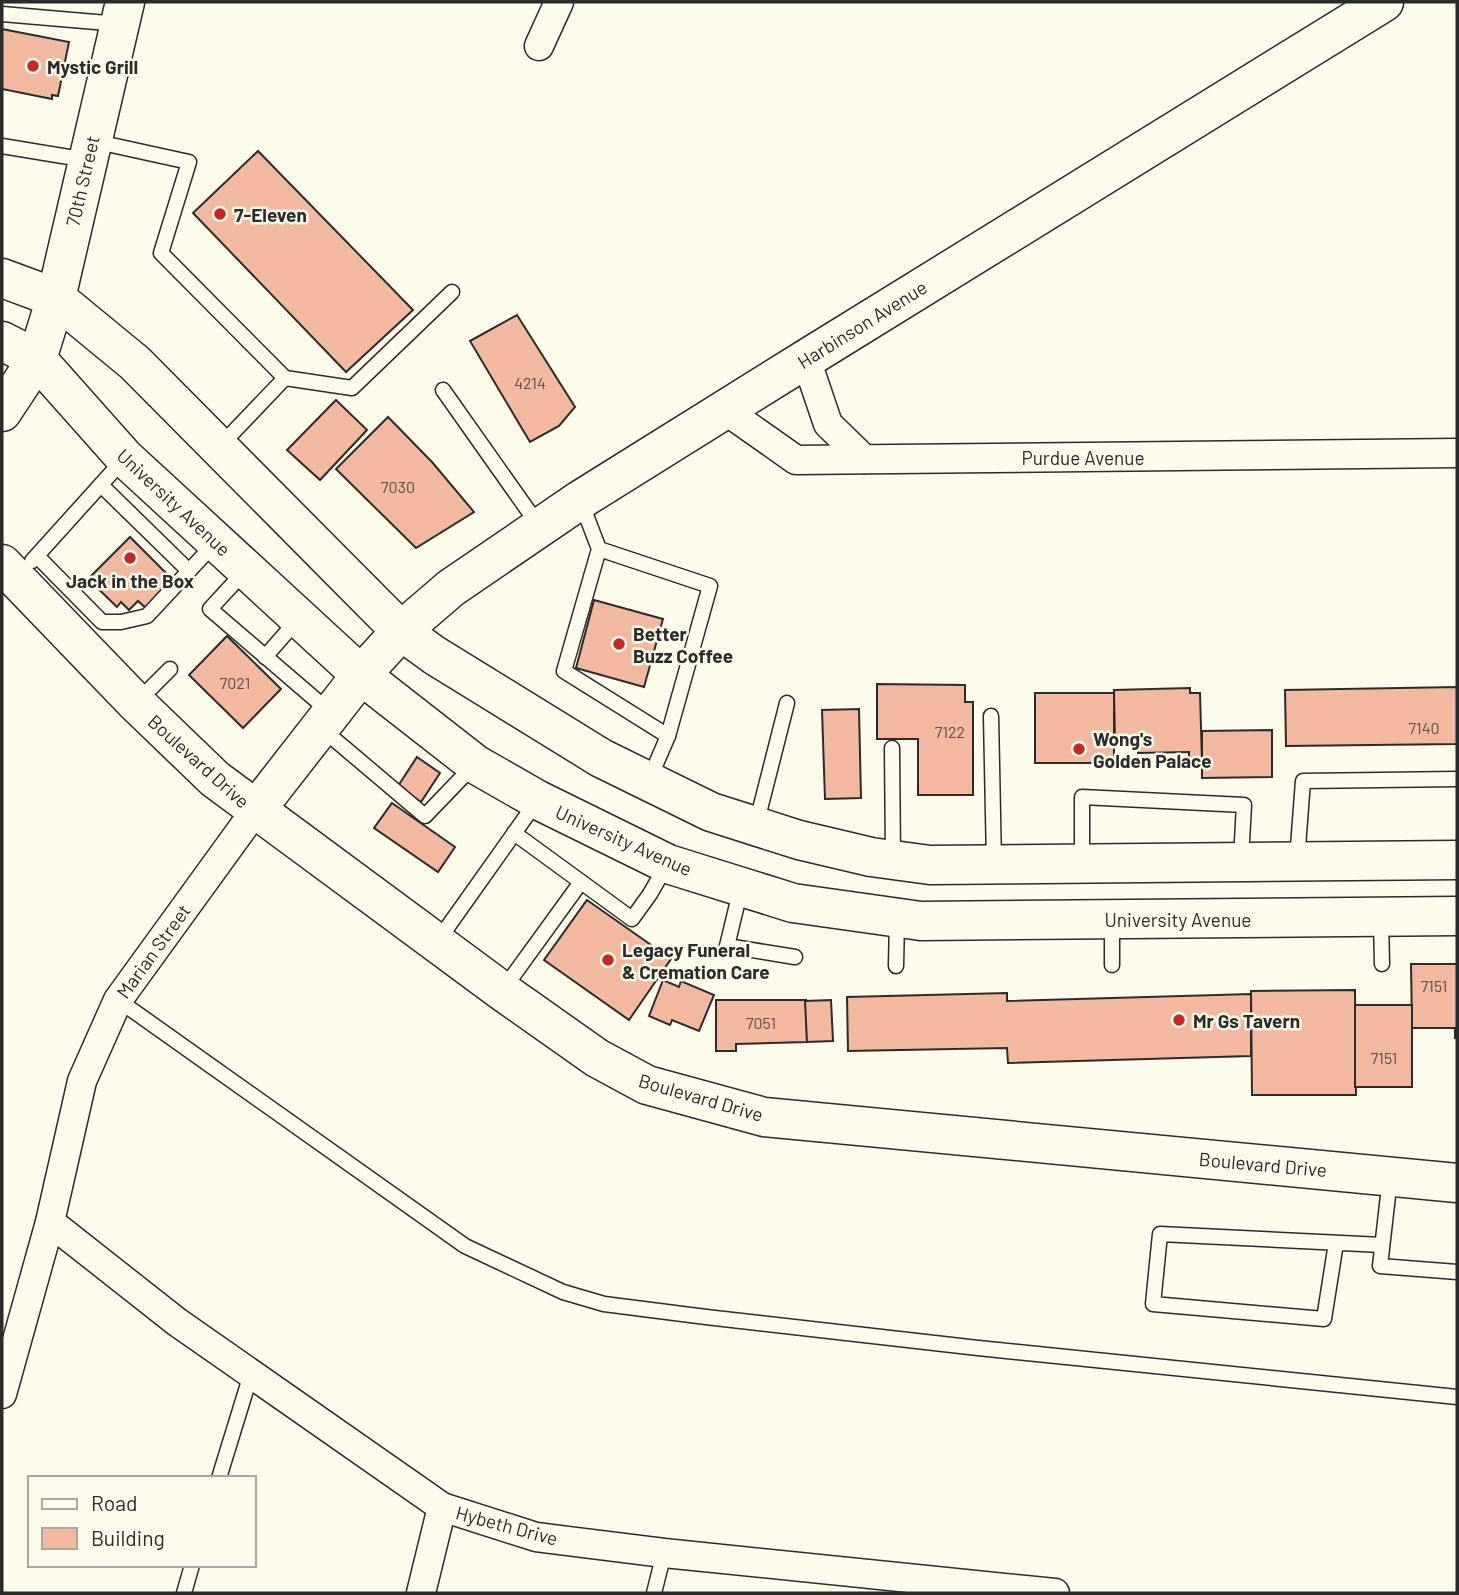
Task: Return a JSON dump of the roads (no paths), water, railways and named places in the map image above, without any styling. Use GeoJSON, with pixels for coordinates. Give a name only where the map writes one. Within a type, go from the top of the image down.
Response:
{"type":"FeatureCollection","features":[{"type":"Feature","properties":{"kind":"main road","name":"Harbinson Avenue"},"geometry":{"type":"LineString","coordinates":[[361,675],[401,631],[451,588],[580,500],[1384,2]]}},
{"type":"Feature","properties":{"kind":"main road","name":"70th Street"},"geometry":{"type":"LineString","coordinates":[[2,412],[37,359],[56,298],[122,13]]}},
{"type":"Feature","properties":{"kind":"main road"},"geometry":{"type":"LineString","coordinates":[[2,278],[56,298],[135,363],[401,631],[434,655],[601,758],[711,812],[811,843],[871,858],[930,865],[1457,860]]}},
{"type":"Feature","properties":{"kind":"main road","name":"University Avenue"},"geometry":{"type":"LineString","coordinates":[[2,341],[37,359],[113,472],[216,542],[361,675],[475,764],[538,800],[668,864],[793,903],[920,920],[1457,916]]}},
{"type":"Feature","properties":{"kind":"main road","name":"Boulevard Drive"},"geometry":{"type":"LineString","coordinates":[[19,566],[136,703],[215,779],[502,991],[597,1058],[647,1085],[764,1116],[1457,1182]]}},
{"type":"Feature","properties":{"kind":"main road","name":"Marian Street"},"geometry":{"type":"LineString","coordinates":[[255,811],[361,675]]}},
{"type":"Feature","properties":{"kind":"street"},"geometry":{"type":"LineString","coordinates":[[539,46],[559,2]]}},
{"type":"Feature","properties":{"kind":"street"},"geometry":{"type":"LineString","coordinates":[[806,359],[828,424],[864,459]]}},
{"type":"Feature","properties":{"kind":"street","name":"Purdue Avenue"},"geometry":{"type":"LineString","coordinates":[[725,410],[796,460],[1457,453]]}},
{"type":"Feature","properties":{"kind":"street","name":"Marian Street"},"geometry":{"type":"LineString","coordinates":[[2,1394],[50,1222],[82,1080],[118,1000],[255,811]]}},
{"type":"Feature","properties":{"kind":"street","name":"Hybeth Drive"},"geometry":{"type":"LineString","coordinates":[[50,1222],[177,1322],[442,1507],[536,1537],[899,1586],[1055,1593]]}},
{"type":"Feature","properties":{"kind":"street"},"geometry":{"type":"LineString","coordinates":[[421,1593],[442,1507]]}},
{"type":"Feature","properties":{"kind":"lane"},"geometry":{"type":"LineString","coordinates":[[2,14],[122,13]]}},
{"type":"Feature","properties":{"kind":"lane"},"geometry":{"type":"LineString","coordinates":[[2,146],[89,150],[189,162],[161,253],[285,378],[352,388],[452,292]]}},
{"type":"Feature","properties":{"kind":"lane"},"geometry":{"type":"LineString","coordinates":[[219,448],[285,378]]}},
{"type":"Feature","properties":{"kind":"lane"},"geometry":{"type":"LineString","coordinates":[[443,390],[540,527]]}},
{"type":"Feature","properties":{"kind":"lane"},"geometry":{"type":"LineString","coordinates":[[189,571],[113,472],[19,566],[102,622],[121,622],[147,616],[189,571],[216,542]]}},
{"type":"Feature","properties":{"kind":"lane"},"geometry":{"type":"LineString","coordinates":[[580,500],[599,549],[564,671],[668,736]]}},
{"type":"Feature","properties":{"kind":"lane"},"geometry":{"type":"LineString","coordinates":[[599,549],[710,586],[668,736],[648,781]]}},
{"type":"Feature","properties":{"kind":"lane"},"geometry":{"type":"LineString","coordinates":[[246,570],[210,609],[265,657],[425,816],[475,764]]}},
{"type":"Feature","properties":{"kind":"lane"},"geometry":{"type":"LineString","coordinates":[[265,657],[299,618]]}},
{"type":"Feature","properties":{"kind":"lane"},"geometry":{"type":"LineString","coordinates":[[136,703],[170,669]]}},
{"type":"Feature","properties":{"kind":"lane"},"geometry":{"type":"LineString","coordinates":[[755,826],[787,703]]}},
{"type":"Feature","properties":{"kind":"lane"},"geometry":{"type":"LineString","coordinates":[[991,716],[994,864]]}},
{"type":"Feature","properties":{"kind":"lane"},"geometry":{"type":"LineString","coordinates":[[892,748],[893,860]]}},
{"type":"Feature","properties":{"kind":"lane"},"geometry":{"type":"LineString","coordinates":[[1297,861],[1303,781],[1457,779]]}},
{"type":"Feature","properties":{"kind":"lane"},"geometry":{"type":"LineString","coordinates":[[1082,863],[1082,797],[1244,805],[1240,862]]}},
{"type":"Feature","properties":{"kind":"lane"},"geometry":{"type":"LineString","coordinates":[[436,944],[538,800]]}},
{"type":"Feature","properties":{"kind":"lane"},"geometry":{"type":"LineString","coordinates":[[514,833],[632,919],[668,864]]}},
{"type":"Feature","properties":{"kind":"lane"},"geometry":{"type":"LineString","coordinates":[[502,991],[581,881]]}},
{"type":"Feature","properties":{"kind":"lane"},"geometry":{"type":"LineString","coordinates":[[741,887],[727,946],[794,957]]}},
{"type":"Feature","properties":{"kind":"lane"},"geometry":{"type":"LineString","coordinates":[[1381,917],[1382,964]]}},
{"type":"Feature","properties":{"kind":"lane"},"geometry":{"type":"LineString","coordinates":[[896,967],[897,918]]}},
{"type":"Feature","properties":{"kind":"lane"},"geometry":{"type":"LineString","coordinates":[[1112,919],[1112,965]]}},
{"type":"Feature","properties":{"kind":"lane"},"geometry":{"type":"LineString","coordinates":[[118,1000],[465,1246],[563,1292],[604,1304],[706,1317],[978,1348],[1457,1396]]}},
{"type":"Feature","properties":{"kind":"lane"},"geometry":{"type":"LineString","coordinates":[[1390,1176],[1380,1266],[1457,1272]]}},
{"type":"Feature","properties":{"kind":"lane"},"geometry":{"type":"LineString","coordinates":[[1336,1243],[1324,1319],[1153,1304],[1160,1234],[1382,1245]]}},
{"type":"Feature","properties":{"kind":"lane"},"geometry":{"type":"LineString","coordinates":[[220,1476],[251,1374]]}},
{"type":"Feature","properties":{"kind":"lane"},"geometry":{"type":"LineString","coordinates":[[654,1593],[664,1553]]}},
{"type":"Feature","properties":{"kind":"lane"},"geometry":{"type":"LineString","coordinates":[[184,1593],[191,1567]]}},
{"type":"Feature","properties":{"kind":"place","name":"Mystic Grill"},"geometry":{"type":"Point","coordinates":[33,66]}},
{"type":"Feature","properties":{"kind":"place","name":"7-Eleven"},"geometry":{"type":"Point","coordinates":[220,214]}},
{"type":"Feature","properties":{"kind":"place","name":"Jack in the Box"},"geometry":{"type":"Point","coordinates":[130,558]}},
{"type":"Feature","properties":{"kind":"place","name":"Better Buzz Coffee"},"geometry":{"type":"Point","coordinates":[619,644]}},
{"type":"Feature","properties":{"kind":"place","name":"Wong's Golden Palace"},"geometry":{"type":"Point","coordinates":[1079,749]}},
{"type":"Feature","properties":{"kind":"place","name":"Legacy Funeral & Cremation Care"},"geometry":{"type":"Point","coordinates":[608,960]}},
{"type":"Feature","properties":{"kind":"place","name":"Mr Gs Tavern"},"geometry":{"type":"Point","coordinates":[1179,1020]}}]}
